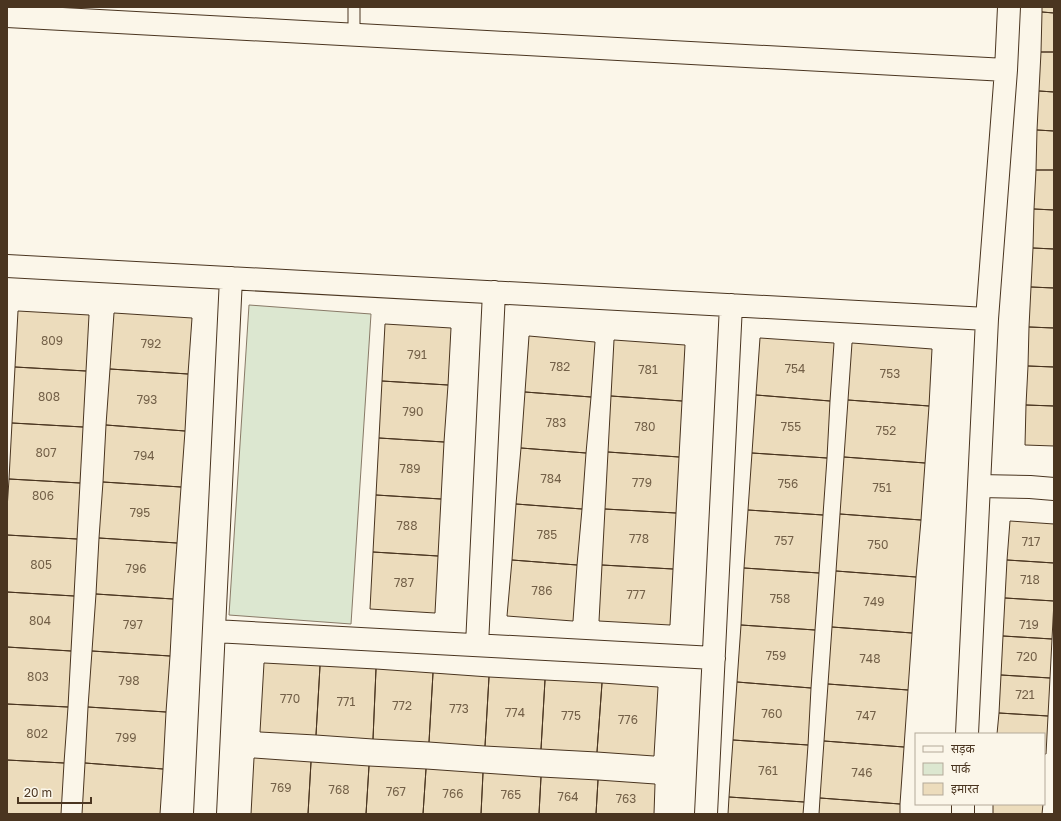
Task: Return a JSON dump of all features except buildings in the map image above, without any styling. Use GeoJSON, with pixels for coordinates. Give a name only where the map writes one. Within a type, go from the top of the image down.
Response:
{"type":"FeatureCollection","features":[{"type":"Feature","properties":{"kind":"street"},"geometry":{"type":"LineString","coordinates":[[967,733],[987,319],[1006,70],[1009,7]]}},
{"type":"Feature","properties":{"kind":"street"},"geometry":{"type":"LineString","coordinates":[[7,16],[1006,70]]}},
{"type":"Feature","properties":{"kind":"street"},"geometry":{"type":"LineString","coordinates":[[7,266],[987,319]]}},
{"type":"Feature","properties":{"kind":"street"},"geometry":{"type":"LineString","coordinates":[[205,814],[231,278]]}},
{"type":"Feature","properties":{"kind":"street"},"geometry":{"type":"LineString","coordinates":[[477,645],[494,292]]}},
{"type":"Feature","properties":{"kind":"street"},"geometry":{"type":"LineString","coordinates":[[706,814],[731,305]]}},
{"type":"Feature","properties":{"kind":"street"},"geometry":{"type":"LineString","coordinates":[[979,486],[1054,489]]}},
{"type":"Feature","properties":{"kind":"street"},"geometry":{"type":"LineString","coordinates":[[214,631],[714,658]]}},
{"type":"Feature","properties":{"kind":"lane"},"geometry":{"type":"LineString","coordinates":[[354,7],[354,34]]}},
{"type":"Feature","properties":{"kind":"green space"},"geometry":{"type":"Polygon","coordinates":[[[249,305],[371,314],[351,624],[229,615],[249,305]]]}}]}
